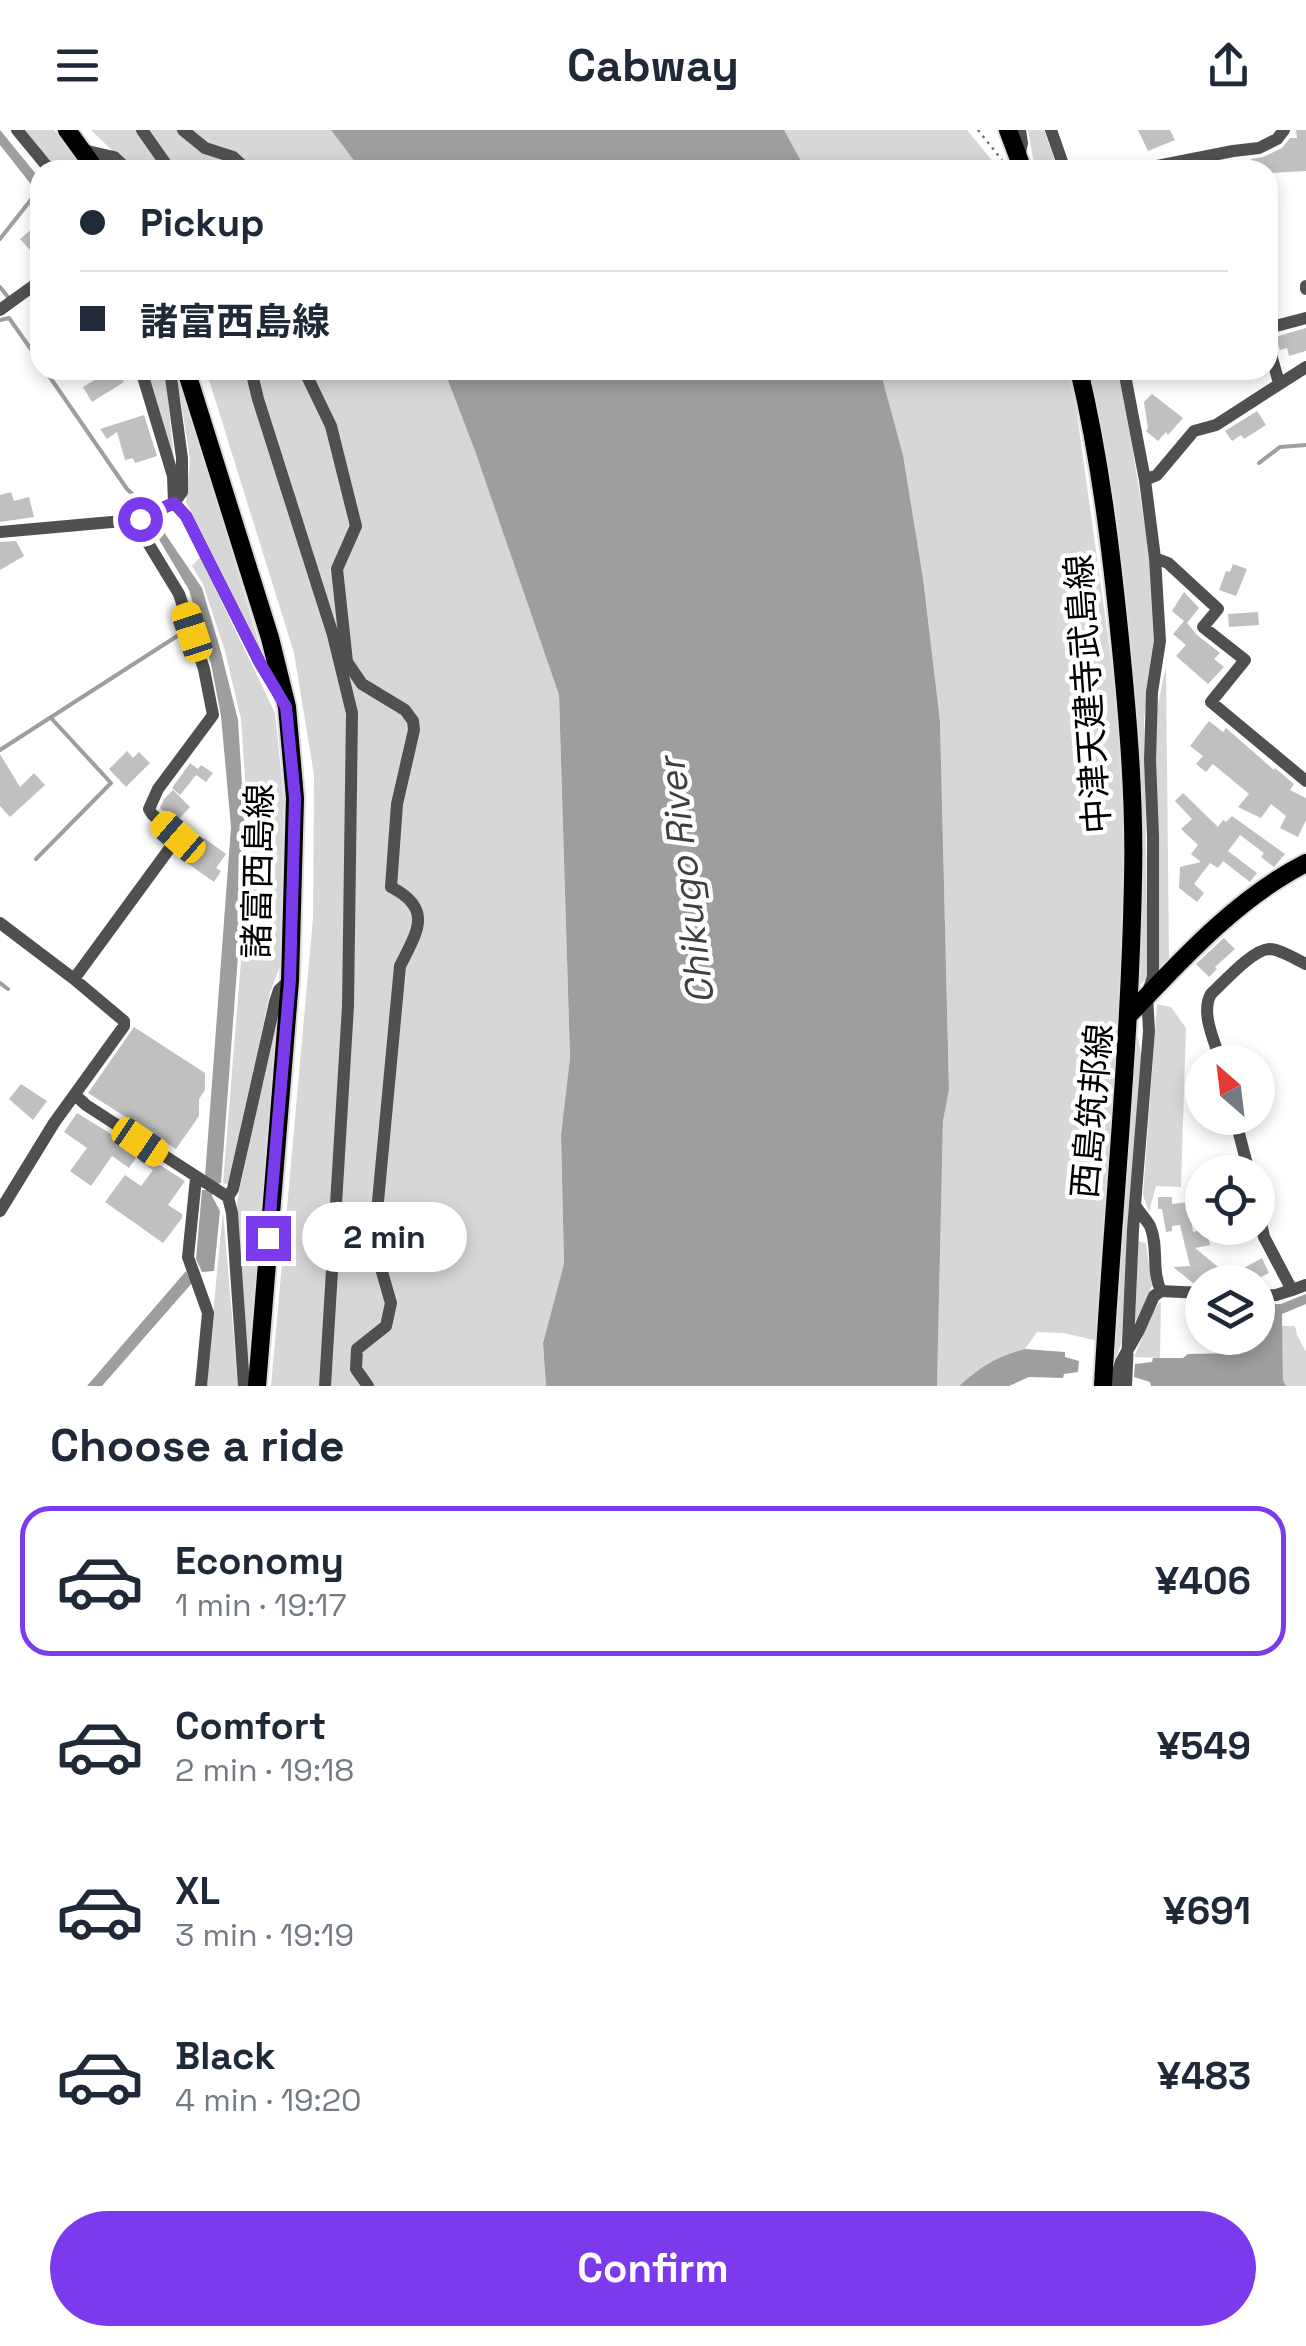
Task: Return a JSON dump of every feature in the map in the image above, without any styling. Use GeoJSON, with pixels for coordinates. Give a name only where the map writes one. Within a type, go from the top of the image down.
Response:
{"type":"FeatureCollection","features":[{"type":"Feature","properties":{"kind":"main road"},"geometry":{"type":"LineString","coordinates":[[66,130],[90,160]]}},
{"type":"Feature","properties":{"kind":"main road"},"geometry":{"type":"LineString","coordinates":[[1008,130],[1016,160]]}},
{"type":"Feature","properties":{"kind":"main road","name":"諸富西島線"},"geometry":{"type":"LineString","coordinates":[[189,380],[270,638],[286,707],[295,798],[290,980],[256,1386]]}},
{"type":"Feature","properties":{"kind":"main road","name":"中津天建寺武島線"},"geometry":{"type":"LineString","coordinates":[[1082,380],[1112,551],[1126,696],[1133,876],[1129,1015]]}},
{"type":"Feature","properties":{"kind":"main road","name":"西島筑邦線"},"geometry":{"type":"LineString","coordinates":[[1103,1386],[1129,1015],[1221,923],[1248,901],[1303,868]]}},
{"type":"Feature","properties":{"kind":"street"},"geometry":{"type":"LineString","coordinates":[[17,130],[42,160]]}},
{"type":"Feature","properties":{"kind":"street"},"geometry":{"type":"LineString","coordinates":[[142,130],[163,160]]}},
{"type":"Feature","properties":{"kind":"street"},"geometry":{"type":"LineString","coordinates":[[182,130],[204,148],[236,160]]}},
{"type":"Feature","properties":{"kind":"street"},"geometry":{"type":"LineString","coordinates":[[1019,160],[1020,130]]}},
{"type":"Feature","properties":{"kind":"street"},"geometry":{"type":"LineString","coordinates":[[1051,130],[1062,160]]}},
{"type":"Feature","properties":{"kind":"street"},"geometry":{"type":"LineString","coordinates":[[1188,160],[1269,145],[1284,130]]}},
{"type":"Feature","properties":{"kind":"street"},"geometry":{"type":"LineString","coordinates":[[83,150],[117,160]]}},
{"type":"Feature","properties":{"kind":"street"},"geometry":{"type":"LineString","coordinates":[[1,307],[30,288]]}},
{"type":"Feature","properties":{"kind":"street"},"geometry":{"type":"LineString","coordinates":[[1278,325],[1306,318]]}},
{"type":"Feature","properties":{"kind":"street"},"geometry":{"type":"LineString","coordinates":[[1145,480],[1157,475],[1194,431],[1216,425],[1306,368]]}},
{"type":"Feature","properties":{"kind":"street"},"geometry":{"type":"LineString","coordinates":[[143,380],[173,476],[174,503],[186,516],[286,707]]}},
{"type":"Feature","properties":{"kind":"street"},"geometry":{"type":"LineString","coordinates":[[0,532],[137,519],[174,503],[182,492],[182,458],[171,380]]}},
{"type":"Feature","properties":{"kind":"street"},"geometry":{"type":"LineString","coordinates":[[254,380],[333,635],[352,713],[348,1006],[325,1386]]}},
{"type":"Feature","properties":{"kind":"street"},"geometry":{"type":"LineString","coordinates":[[309,380],[331,426],[356,526],[337,569],[347,662],[362,684],[406,710],[414,730],[397,804],[391,887],[410,897],[417,910],[418,932],[400,966],[374,1244],[391,1304],[386,1326],[356,1350],[356,1369],[368,1386]]}},
{"type":"Feature","properties":{"kind":"street"},"geometry":{"type":"LineString","coordinates":[[1126,380],[1145,480],[1160,641],[1152,692],[1150,760],[1154,978],[1148,996],[1126,1386]]}},
{"type":"Feature","properties":{"kind":"street"},"geometry":{"type":"LineString","coordinates":[[1277,380],[1278,384]]}},
{"type":"Feature","properties":{"kind":"street"},"geometry":{"type":"LineString","coordinates":[[74,978],[178,837],[149,808],[158,788],[213,715],[204,669],[180,594],[137,519]]}},
{"type":"Feature","properties":{"kind":"street"},"geometry":{"type":"LineString","coordinates":[[1155,558],[1168,563],[1218,609],[1204,626],[1244,660],[1211,702],[1306,781]]}},
{"type":"Feature","properties":{"kind":"street"},"geometry":{"type":"LineString","coordinates":[[0,923],[124,1020],[124,1026],[54,1124],[0,1211]]}},
{"type":"Feature","properties":{"kind":"street"},"geometry":{"type":"LineString","coordinates":[[1216,1045],[1206,1002],[1255,954],[1274,949],[1306,964]]}},
{"type":"Feature","properties":{"kind":"street"},"geometry":{"type":"LineString","coordinates":[[211,1188],[233,1190],[275,1002],[279,990],[290,980]]}},
{"type":"Feature","properties":{"kind":"street"},"geometry":{"type":"LineString","coordinates":[[76,1095],[211,1188],[232,1213],[244,1386]]}},
{"type":"Feature","properties":{"kind":"street"},"geometry":{"type":"LineString","coordinates":[[201,1386],[208,1313],[188,1257],[211,1188]]}},
{"type":"Feature","properties":{"kind":"street"},"geometry":{"type":"LineString","coordinates":[[1135,1205],[1150,1225],[1156,1280],[1161,1291]]}},
{"type":"Feature","properties":{"kind":"street"},"geometry":{"type":"LineString","coordinates":[[1269,1245],[1299,1288],[1275,1295]]}},
{"type":"Feature","properties":{"kind":"street"},"geometry":{"type":"LineString","coordinates":[[1114,1386],[1120,1362],[1154,1296],[1161,1291],[1185,1292]]}},
{"type":"Feature","properties":{"kind":"path"},"geometry":{"type":"LineString","coordinates":[[978,130],[1011,160]]}},
{"type":"Feature","properties":{"kind":"shaded area"},"geometry":{"type":"Polygon","coordinates":[[[23,130],[54,130],[77,160],[48,160],[23,130]]]}},
{"type":"Feature","properties":{"kind":"shaded area"},"geometry":{"type":"Polygon","coordinates":[[[91,130],[331,130],[354,160],[122,160],[91,130]]]}},
{"type":"Feature","properties":{"kind":"shaded area"},"geometry":{"type":"Polygon","coordinates":[[[784,130],[967,130],[992,160],[800,160],[784,130]]]}},
{"type":"Feature","properties":{"kind":"shaded area"},"geometry":{"type":"Polygon","coordinates":[[[1028,130],[1044,130],[1054,160],[1033,160],[1028,130]]]}},
{"type":"Feature","properties":{"kind":"shaded area"},"geometry":{"type":"Polygon","coordinates":[[[150,380],[166,380],[175,469],[150,380]]]}},
{"type":"Feature","properties":{"kind":"shaded area"},"geometry":{"type":"Polygon","coordinates":[[[178,380],[263,656],[186,502],[190,459],[178,380]]]}},
{"type":"Feature","properties":{"kind":"shaded area"},"geometry":{"type":"Polygon","coordinates":[[[209,380],[448,380],[559,695],[570,1059],[561,1135],[564,1264],[543,1343],[546,1386],[271,1386],[313,918],[314,775],[294,653],[209,380]]]}},
{"type":"Feature","properties":{"kind":"shaded area"},"geometry":{"type":"Polygon","coordinates":[[[883,380],[1070,380],[1117,702],[1125,879],[1099,1341],[1037,1332],[1025,1349],[989,1363],[959,1386],[937,1386],[943,1121],[949,1090],[940,721],[903,455],[883,380]]]}},
{"type":"Feature","properties":{"kind":"shaded area"},"geometry":{"type":"Polygon","coordinates":[[[1090,380],[1121,380],[1150,559],[1156,642],[1144,718],[1148,978],[1137,987],[1141,875],[1135,691],[1120,551],[1090,380]]]}},
{"type":"Feature","properties":{"kind":"shaded area"},"geometry":{"type":"Polygon","coordinates":[[[200,557],[275,713],[284,800],[280,966],[270,993],[229,1185],[223,1183],[250,850],[241,719],[225,651],[203,584],[192,566],[200,557]]]}},
{"type":"Feature","properties":{"kind":"shaded area"},"geometry":{"type":"Polygon","coordinates":[[[1166,666],[1169,960],[1158,973],[1155,718],[1166,666]]]}},
{"type":"Feature","properties":{"kind":"shaded area"},"geometry":{"type":"Polygon","coordinates":[[[1157,1004],[1171,1007],[1186,1028],[1181,1187],[1156,1186],[1149,1212],[1143,1195],[1157,1004]]]}},
{"type":"Feature","properties":{"kind":"shaded area"},"geometry":{"type":"Polygon","coordinates":[[[277,1011],[248,1377],[237,1202],[277,1011]]]}},
{"type":"Feature","properties":{"kind":"shaded area"},"geometry":{"type":"Polygon","coordinates":[[[1138,1037],[1142,1059],[1121,1344],[1111,1371],[1133,1040],[1138,1037]]]}},
{"type":"Feature","properties":{"kind":"shaded area"},"geometry":{"type":"Polygon","coordinates":[[[223,1211],[238,1386],[206,1386],[223,1211]]]}},
{"type":"Feature","properties":{"kind":"shaded area"},"geometry":{"type":"Polygon","coordinates":[[[1137,1241],[1146,1243],[1152,1286],[1133,1328],[1137,1241]]]}},
{"type":"Feature","properties":{"kind":"shaded area"},"geometry":{"type":"Polygon","coordinates":[[[1161,1301],[1160,1358],[1134,1357],[1154,1310],[1161,1301]]]}},
{"type":"Feature","properties":{"kind":"shaded area"},"geometry":{"type":"Polygon","coordinates":[[[1282,1326],[1295,1326],[1306,1352],[1306,1386],[1286,1386],[1283,1380],[1282,1326]]]}},
{"type":"Feature","properties":{"kind":"water"},"geometry":{"type":"Polygon","coordinates":[[[0,130],[30,167],[30,183],[0,145],[0,130]]]}},
{"type":"Feature","properties":{"kind":"water"},"geometry":{"type":"Polygon","coordinates":[[[331,130],[784,130],[800,160],[354,160],[331,130]]]}},
{"type":"Feature","properties":{"kind":"water","name":"Chikugo River"},"geometry":{"type":"Polygon","coordinates":[[[448,380],[883,380],[903,455],[940,721],[949,1090],[943,1121],[937,1386],[546,1386],[543,1343],[564,1264],[561,1135],[570,1058],[559,695],[448,380]]]}},
{"type":"Feature","properties":{"kind":"water"},"geometry":{"type":"Polygon","coordinates":[[[140,497],[202,588],[238,720],[246,849],[221,1183],[214,1185],[212,1196],[220,1211],[214,1271],[202,1272],[196,1259],[202,1190],[206,1190],[208,1182],[205,1177],[231,827],[221,716],[211,664],[189,590],[135,499],[140,497]]]}},
{"type":"Feature","properties":{"kind":"water"},"geometry":{"type":"Polygon","coordinates":[[[186,1271],[192,1283],[102,1386],[87,1386],[186,1271]]]}},
{"type":"Feature","properties":{"kind":"water"},"geometry":{"type":"Polygon","coordinates":[[[1306,1294],[1306,1304],[1282,1314],[1286,1386],[1151,1386],[1150,1382],[1134,1377],[1135,1364],[1152,1362],[1153,1358],[1275,1355],[1275,1304],[1306,1294]]]}},
{"type":"Feature","properties":{"kind":"water"},"geometry":{"type":"Polygon","coordinates":[[[1025,1349],[1065,1352],[1065,1357],[1079,1361],[1078,1372],[1064,1374],[1063,1378],[1029,1377],[1009,1386],[959,1386],[989,1363],[1025,1349]]]}},
{"type":"Feature","properties":{"kind":"building"},"geometry":{"type":"Polygon","coordinates":[[[1138,130],[1170,130],[1175,140],[1148,151],[1138,130]]]}},
{"type":"Feature","properties":{"kind":"building"},"geometry":{"type":"Polygon","coordinates":[[[1296,130],[1306,130],[1306,171],[1278,172],[1278,160],[1251,160],[1282,148],[1290,138],[1297,138],[1296,130]]]}},
{"type":"Feature","properties":{"kind":"building"},"geometry":{"type":"Polygon","coordinates":[[[30,230],[30,250],[20,239],[30,230]]]}},
{"type":"Feature","properties":{"kind":"building"},"geometry":{"type":"Polygon","coordinates":[[[1306,328],[1306,351],[1289,356],[1287,348],[1280,350],[1278,336],[1306,328]]]}},
{"type":"Feature","properties":{"kind":"building"},"geometry":{"type":"Polygon","coordinates":[[[95,380],[124,382],[92,402],[83,387],[95,380]]]}},
{"type":"Feature","properties":{"kind":"building"},"geometry":{"type":"Polygon","coordinates":[[[1152,394],[1183,418],[1158,441],[1146,431],[1144,402],[1152,394]]]}},
{"type":"Feature","properties":{"kind":"building"},"geometry":{"type":"Polygon","coordinates":[[[1257,411],[1266,425],[1244,439],[1241,435],[1232,441],[1225,431],[1257,411]]]}},
{"type":"Feature","properties":{"kind":"building"},"geometry":{"type":"Polygon","coordinates":[[[144,415],[157,456],[135,463],[133,458],[125,460],[117,432],[107,439],[100,429],[144,415]]]}},
{"type":"Feature","properties":{"kind":"building"},"geometry":{"type":"Polygon","coordinates":[[[11,492],[14,501],[29,497],[34,517],[0,522],[0,495],[11,492]]]}},
{"type":"Feature","properties":{"kind":"building"},"geometry":{"type":"Polygon","coordinates":[[[16,541],[24,556],[0,570],[0,542],[16,541]]]}},
{"type":"Feature","properties":{"kind":"building"},"geometry":{"type":"Polygon","coordinates":[[[1233,564],[1247,569],[1236,596],[1219,590],[1233,564]]]}},
{"type":"Feature","properties":{"kind":"building"},"geometry":{"type":"Polygon","coordinates":[[[1184,592],[1199,608],[1187,623],[1220,653],[1214,659],[1224,667],[1208,684],[1176,656],[1186,645],[1173,634],[1184,621],[1172,611],[1184,592]]]}},
{"type":"Feature","properties":{"kind":"building"},"geometry":{"type":"Polygon","coordinates":[[[1258,612],[1259,625],[1229,627],[1228,614],[1258,612]]]}},
{"type":"Feature","properties":{"kind":"building"},"geometry":{"type":"Polygon","coordinates":[[[1209,721],[1223,732],[1226,728],[1294,784],[1290,790],[1306,798],[1306,820],[1298,837],[1280,828],[1286,816],[1271,804],[1261,818],[1238,807],[1249,794],[1213,764],[1206,772],[1196,764],[1203,756],[1190,746],[1209,721]]]}},
{"type":"Feature","properties":{"kind":"building"},"geometry":{"type":"Polygon","coordinates":[[[127,751],[133,758],[139,752],[150,763],[126,787],[109,769],[127,751]]]}},
{"type":"Feature","properties":{"kind":"building"},"geometry":{"type":"Polygon","coordinates":[[[0,754],[20,787],[34,773],[45,785],[10,817],[0,806],[0,754]]]}},
{"type":"Feature","properties":{"kind":"building"},"geometry":{"type":"Polygon","coordinates":[[[190,763],[213,773],[206,782],[196,775],[180,795],[172,788],[190,763]]]}},
{"type":"Feature","properties":{"kind":"building"},"geometry":{"type":"Polygon","coordinates":[[[173,790],[190,807],[176,822],[160,808],[173,790]]]}},
{"type":"Feature","properties":{"kind":"building"},"geometry":{"type":"Polygon","coordinates":[[[1183,793],[1218,827],[1232,816],[1285,854],[1274,867],[1261,857],[1264,853],[1240,835],[1228,851],[1257,873],[1250,882],[1223,861],[1218,868],[1210,863],[1194,884],[1204,893],[1197,902],[1179,888],[1180,867],[1201,862],[1191,854],[1198,845],[1181,829],[1192,819],[1175,801],[1183,793]]]}},
{"type":"Feature","properties":{"kind":"building"},"geometry":{"type":"Polygon","coordinates":[[[204,838],[226,854],[216,868],[221,871],[214,882],[180,858],[187,848],[194,852],[204,838]]]}},
{"type":"Feature","properties":{"kind":"building"},"geometry":{"type":"Polygon","coordinates":[[[1224,938],[1235,949],[1209,977],[1196,964],[1224,938]]]}},
{"type":"Feature","properties":{"kind":"building"},"geometry":{"type":"Polygon","coordinates":[[[134,1027],[205,1073],[199,1116],[176,1149],[88,1093],[134,1027]]]}},
{"type":"Feature","properties":{"kind":"building"},"geometry":{"type":"Polygon","coordinates":[[[21,1084],[47,1101],[33,1120],[9,1099],[21,1084]]]}},
{"type":"Feature","properties":{"kind":"building"},"geometry":{"type":"Polygon","coordinates":[[[77,1113],[140,1152],[129,1168],[112,1156],[91,1186],[70,1171],[87,1148],[64,1132],[77,1113]]]}},
{"type":"Feature","properties":{"kind":"building"},"geometry":{"type":"Polygon","coordinates":[[[144,1155],[185,1181],[168,1205],[182,1218],[163,1243],[105,1202],[125,1175],[141,1186],[153,1170],[140,1161],[144,1155]]]}},
{"type":"Feature","properties":{"kind":"building"},"geometry":{"type":"Polygon","coordinates":[[[1158,1197],[1172,1197],[1172,1204],[1185,1202],[1185,1245],[1210,1245],[1195,1248],[1216,1265],[1190,1265],[1180,1225],[1166,1232],[1162,1209],[1158,1209],[1158,1197]]]}},
{"type":"Feature","properties":{"kind":"waterway"},"geometry":{"type":"LineString","coordinates":[[0,239],[30,201]]}},
{"type":"Feature","properties":{"kind":"waterway"},"geometry":{"type":"LineString","coordinates":[[0,287],[8,297]]}},
{"type":"Feature","properties":{"kind":"waterway"},"geometry":{"type":"LineString","coordinates":[[0,320],[9,318],[30,348]]}},
{"type":"Feature","properties":{"kind":"waterway"},"geometry":{"type":"LineString","coordinates":[[52,380],[137,498]]}},
{"type":"Feature","properties":{"kind":"waterway"},"geometry":{"type":"LineString","coordinates":[[1259,463],[1280,447],[1306,445]]}},
{"type":"Feature","properties":{"kind":"waterway"},"geometry":{"type":"LineString","coordinates":[[0,750],[185,631]]}},
{"type":"Feature","properties":{"kind":"waterway"},"geometry":{"type":"LineString","coordinates":[[36,859],[111,783],[51,718]]}},
{"type":"Feature","properties":{"kind":"waterway"},"geometry":{"type":"LineString","coordinates":[[0,983],[8,989]]}},
{"type":"Feature","properties":{"kind":"route"},"geometry":{"type":"LineString","coordinates":[[140,519],[174,503],[186,516],[286,707],[295,798],[290,980],[268,1238]]}}]}
